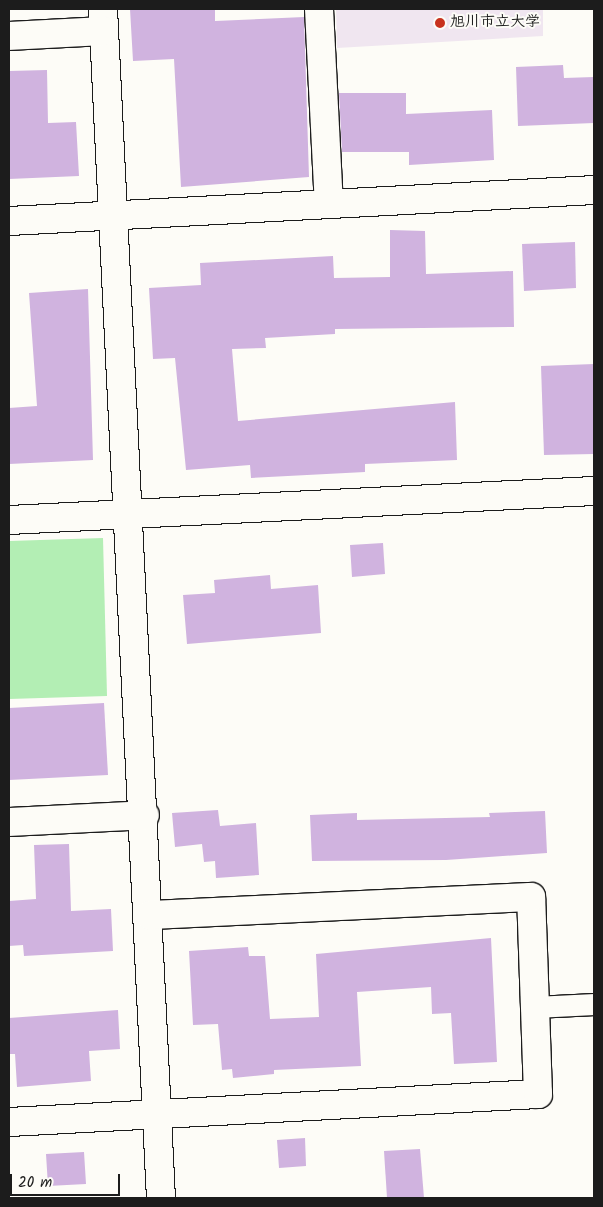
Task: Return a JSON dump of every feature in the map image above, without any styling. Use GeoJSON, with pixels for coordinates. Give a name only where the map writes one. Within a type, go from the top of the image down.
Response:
{"type":"FeatureCollection","features":[{"type":"Feature","properties":{"kind":"street"},"geometry":{"type":"LineString","coordinates":[[319,9],[329,204]]}},
{"type":"Feature","properties":{"kind":"street"},"geometry":{"type":"LineString","coordinates":[[9,36],[103,20],[149,915],[161,1198]]}},
{"type":"Feature","properties":{"kind":"street"},"geometry":{"type":"LineString","coordinates":[[9,221],[594,190]]}},
{"type":"Feature","properties":{"kind":"street"},"geometry":{"type":"LineString","coordinates":[[9,520],[594,491]]}},
{"type":"Feature","properties":{"kind":"street"},"geometry":{"type":"LineString","coordinates":[[9,822],[144,815]]}},
{"type":"Feature","properties":{"kind":"street"},"geometry":{"type":"LineString","coordinates":[[9,1122],[538,1094],[531,897],[149,915]]}},
{"type":"Feature","properties":{"kind":"lane"},"geometry":{"type":"LineString","coordinates":[[535,1008],[594,1004]]}},
{"type":"Feature","properties":{"kind":"shaded area","name":"旭川市立大学"},"geometry":{"type":"Polygon","coordinates":[[[336,9],[543,9],[543,36],[337,48],[336,9]]]}},
{"type":"Feature","properties":{"kind":"green space"},"geometry":{"type":"Polygon","coordinates":[[[103,538],[107,696],[9,699],[9,541],[103,538]]]}},
{"type":"Feature","properties":{"kind":"building"},"geometry":{"type":"Polygon","coordinates":[[[130,9],[215,9],[215,21],[304,17],[309,177],[181,187],[174,59],[133,61],[130,9]]]}},
{"type":"Feature","properties":{"kind":"building"},"geometry":{"type":"Polygon","coordinates":[[[563,65],[564,78],[594,77],[594,123],[518,126],[516,67],[563,65]]]}},
{"type":"Feature","properties":{"kind":"building"},"geometry":{"type":"Polygon","coordinates":[[[47,70],[48,123],[76,122],[79,176],[9,179],[9,71],[47,70]]]}},
{"type":"Feature","properties":{"kind":"building"},"geometry":{"type":"Polygon","coordinates":[[[339,93],[406,93],[406,114],[492,110],[494,160],[409,165],[409,152],[342,152],[339,93]]]}},
{"type":"Feature","properties":{"kind":"building"},"geometry":{"type":"Polygon","coordinates":[[[390,230],[425,231],[426,274],[513,271],[514,327],[335,329],[335,334],[265,338],[266,348],[232,349],[238,421],[455,402],[457,460],[365,464],[365,472],[251,478],[250,465],[186,470],[175,358],[153,359],[149,288],[201,285],[200,263],[333,256],[334,278],[390,277],[390,230]]]}},
{"type":"Feature","properties":{"kind":"building"},"geometry":{"type":"Polygon","coordinates":[[[575,242],[576,288],[524,291],[522,244],[575,242]]]}},
{"type":"Feature","properties":{"kind":"building"},"geometry":{"type":"Polygon","coordinates":[[[88,289],[93,460],[9,464],[9,408],[37,406],[29,293],[88,289]]]}},
{"type":"Feature","properties":{"kind":"building"},"geometry":{"type":"Polygon","coordinates":[[[594,364],[594,454],[544,455],[541,366],[594,364]]]}},
{"type":"Feature","properties":{"kind":"building"},"geometry":{"type":"Polygon","coordinates":[[[383,543],[385,574],[352,577],[350,545],[383,543]]]}},
{"type":"Feature","properties":{"kind":"building"},"geometry":{"type":"Polygon","coordinates":[[[270,575],[271,589],[318,585],[321,633],[187,644],[183,595],[215,593],[214,580],[270,575]]]}},
{"type":"Feature","properties":{"kind":"building"},"geometry":{"type":"Polygon","coordinates":[[[104,703],[108,775],[9,780],[9,708],[104,703]]]}},
{"type":"Feature","properties":{"kind":"building"},"geometry":{"type":"Polygon","coordinates":[[[218,810],[220,826],[256,823],[259,875],[216,878],[215,861],[204,862],[202,844],[175,847],[172,813],[218,810]]]}},
{"type":"Feature","properties":{"kind":"building"},"geometry":{"type":"Polygon","coordinates":[[[545,811],[547,853],[446,860],[312,861],[310,815],[357,813],[357,820],[490,817],[489,813],[545,811]]]}},
{"type":"Feature","properties":{"kind":"building"},"geometry":{"type":"Polygon","coordinates":[[[69,844],[71,911],[111,909],[113,951],[24,956],[23,945],[9,946],[9,901],[36,899],[34,845],[69,844]]]}},
{"type":"Feature","properties":{"kind":"building"},"geometry":{"type":"Polygon","coordinates":[[[491,938],[497,1062],[454,1064],[451,1013],[432,1014],[431,987],[357,992],[361,1066],[274,1070],[274,1074],[233,1078],[232,1069],[222,1070],[218,1024],[193,1025],[189,951],[248,947],[249,956],[265,956],[270,1019],[319,1017],[316,954],[491,938]]]}},
{"type":"Feature","properties":{"kind":"building"},"geometry":{"type":"Polygon","coordinates":[[[118,1010],[120,1049],[89,1051],[91,1081],[17,1087],[15,1054],[9,1054],[9,1018],[118,1010]]]}},
{"type":"Feature","properties":{"kind":"building"},"geometry":{"type":"Polygon","coordinates":[[[305,1138],[306,1166],[279,1168],[277,1140],[305,1138]]]}},
{"type":"Feature","properties":{"kind":"building"},"geometry":{"type":"Polygon","coordinates":[[[420,1149],[424,1198],[387,1198],[384,1151],[420,1149]]]}},
{"type":"Feature","properties":{"kind":"building"},"geometry":{"type":"Polygon","coordinates":[[[84,1152],[86,1184],[48,1186],[46,1154],[84,1152]]]}},
{"type":"Feature","properties":{"kind":"place","name":"旭川市立大学"},"geometry":{"type":"Point","coordinates":[440,23]}}]}
